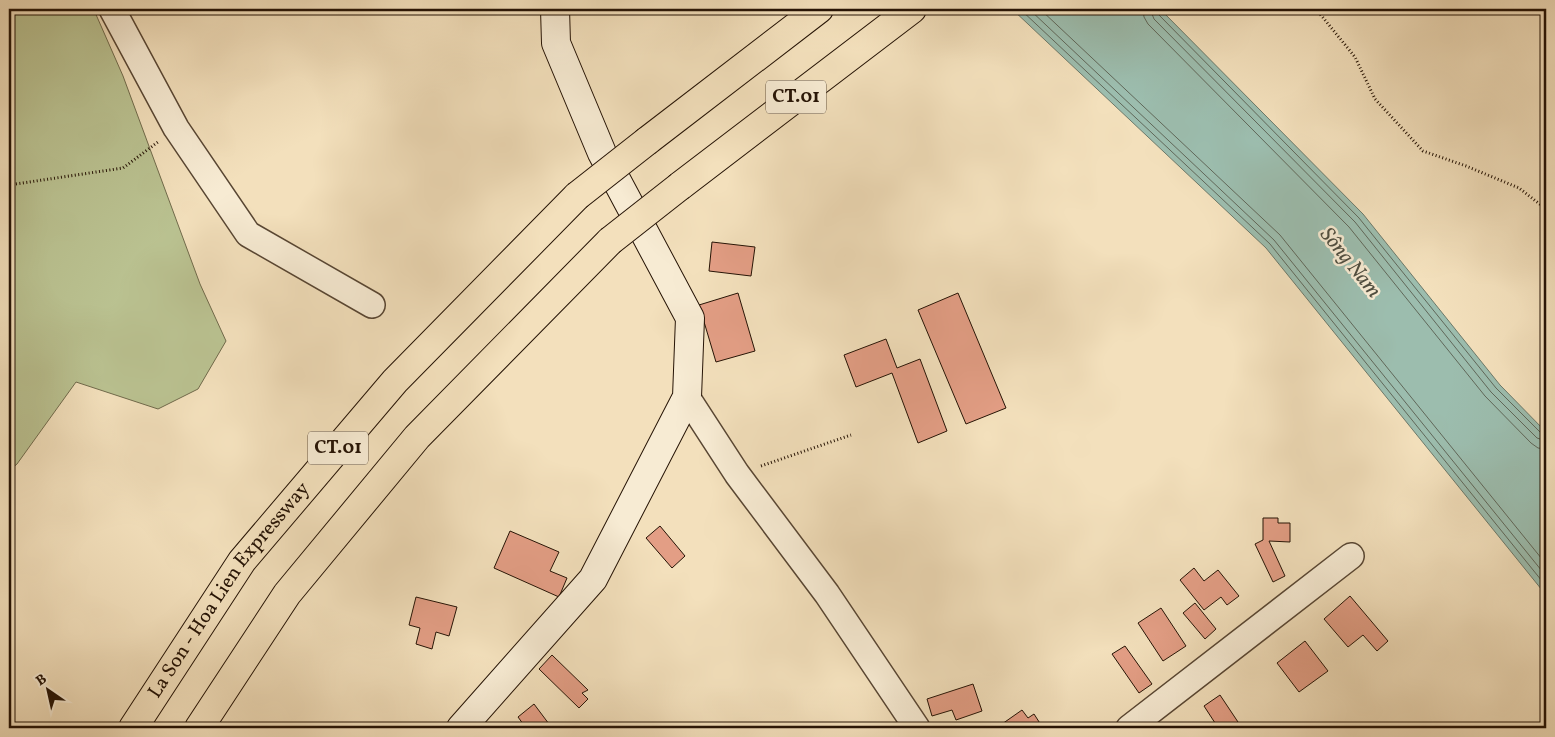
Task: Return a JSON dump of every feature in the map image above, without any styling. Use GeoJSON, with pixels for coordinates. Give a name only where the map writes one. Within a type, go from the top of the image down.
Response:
{"type":"FeatureCollection","features":[{"type":"Feature","properties":{"kind":"highway","name":"La Son - Hoa Lien Expressway"},"geometry":{"type":"LineString","coordinates":[[133,728],[242,561],[395,381],[577,196],[819,9]]}},
{"type":"Feature","properties":{"kind":"highway","name":"CT.01"},"geometry":{"type":"LineString","coordinates":[[199,728],[287,594],[416,437],[610,241],[912,9]]}},
{"type":"Feature","properties":{"kind":"main road"},"geometry":{"type":"LineString","coordinates":[[461,728],[593,579],[687,397],[690,318],[602,153],[556,44],[555,9]]}},
{"type":"Feature","properties":{"kind":"street"},"geometry":{"type":"LineString","coordinates":[[112,9],[176,128],[248,234],[372,305]]}},
{"type":"Feature","properties":{"kind":"street"},"geometry":{"type":"LineString","coordinates":[[687,397],[737,474],[827,594],[917,728]]}},
{"type":"Feature","properties":{"kind":"street"},"geometry":{"type":"LineString","coordinates":[[1129,728],[1351,556]]}},
{"type":"Feature","properties":{"kind":"path"},"geometry":{"type":"LineString","coordinates":[[1316,9],[1356,57],[1375,99],[1422,151],[1466,166],[1519,188],[1546,209]]}},
{"type":"Feature","properties":{"kind":"path"},"geometry":{"type":"LineString","coordinates":[[9,185],[124,168],[176,128]]}},
{"type":"Feature","properties":{"kind":"path"},"geometry":{"type":"LineString","coordinates":[[737,474],[851,435]]}},
{"type":"Feature","properties":{"kind":"green space"},"geometry":{"type":"Polygon","coordinates":[[[9,9],[94,10],[123,76],[200,284],[226,341],[198,389],[158,409],[76,382],[17,464],[9,471],[9,9]]]}},
{"type":"Feature","properties":{"kind":"water","name":"Sông Nam"},"geometry":{"type":"Polygon","coordinates":[[[1012,9],[1160,9],[1363,214],[1500,385],[1546,432],[1546,595],[1266,248],[1012,9]]]}},
{"type":"Feature","properties":{"kind":"building"},"geometry":{"type":"Polygon","coordinates":[[[712,242],[755,247],[751,276],[709,271],[712,242]]]}},
{"type":"Feature","properties":{"kind":"building"},"geometry":{"type":"Polygon","coordinates":[[[738,293],[755,351],[716,362],[699,305],[738,293]]]}},
{"type":"Feature","properties":{"kind":"building"},"geometry":{"type":"Polygon","coordinates":[[[958,293],[1006,408],[966,424],[918,310],[958,293]]]}},
{"type":"Feature","properties":{"kind":"building"},"geometry":{"type":"Polygon","coordinates":[[[886,339],[897,368],[920,359],[947,431],[918,443],[892,373],[856,387],[844,355],[886,339]]]}},
{"type":"Feature","properties":{"kind":"building"},"geometry":{"type":"Polygon","coordinates":[[[1263,518],[1278,518],[1278,523],[1290,523],[1290,542],[1269,541],[1285,576],[1273,582],[1255,544],[1263,540],[1263,518]]]}},
{"type":"Feature","properties":{"kind":"building"},"geometry":{"type":"Polygon","coordinates":[[[660,526],[685,556],[672,568],[646,538],[660,526]]]}},
{"type":"Feature","properties":{"kind":"building"},"geometry":{"type":"Polygon","coordinates":[[[510,531],[559,552],[550,571],[567,578],[559,597],[494,568],[510,531]]]}},
{"type":"Feature","properties":{"kind":"building"},"geometry":{"type":"Polygon","coordinates":[[[1194,568],[1204,581],[1218,570],[1239,596],[1227,605],[1221,597],[1204,610],[1180,580],[1194,568]]]}},
{"type":"Feature","properties":{"kind":"building"},"geometry":{"type":"Polygon","coordinates":[[[1350,596],[1388,641],[1377,651],[1363,635],[1348,647],[1324,619],[1350,596]]]}},
{"type":"Feature","properties":{"kind":"building"},"geometry":{"type":"Polygon","coordinates":[[[416,597],[457,607],[449,636],[436,632],[432,649],[416,644],[420,628],[409,625],[416,597]]]}},
{"type":"Feature","properties":{"kind":"building"},"geometry":{"type":"Polygon","coordinates":[[[1195,603],[1216,629],[1205,639],[1183,613],[1195,603]]]}},
{"type":"Feature","properties":{"kind":"building"},"geometry":{"type":"Polygon","coordinates":[[[1161,608],[1186,646],[1163,661],[1138,623],[1161,608]]]}},
{"type":"Feature","properties":{"kind":"building"},"geometry":{"type":"Polygon","coordinates":[[[1305,641],[1328,671],[1299,692],[1277,663],[1305,641]]]}},
{"type":"Feature","properties":{"kind":"building"},"geometry":{"type":"Polygon","coordinates":[[[1125,646],[1152,684],[1139,693],[1112,654],[1125,646]]]}},
{"type":"Feature","properties":{"kind":"building"},"geometry":{"type":"Polygon","coordinates":[[[552,655],[588,690],[582,693],[588,699],[579,708],[539,669],[552,655]]]}},
{"type":"Feature","properties":{"kind":"building"},"geometry":{"type":"Polygon","coordinates":[[[973,684],[982,711],[956,720],[952,710],[932,716],[927,699],[973,684]]]}},
{"type":"Feature","properties":{"kind":"building"},"geometry":{"type":"Polygon","coordinates":[[[1220,695],[1238,722],[1229,728],[1216,728],[1217,726],[1204,706],[1220,695]]]}},
{"type":"Feature","properties":{"kind":"building"},"geometry":{"type":"Polygon","coordinates":[[[534,704],[552,728],[526,728],[518,717],[534,704]]]}},
{"type":"Feature","properties":{"kind":"building"},"geometry":{"type":"Polygon","coordinates":[[[1022,710],[1028,718],[1034,714],[1043,728],[1005,728],[1002,724],[1022,710]]]}}]}
